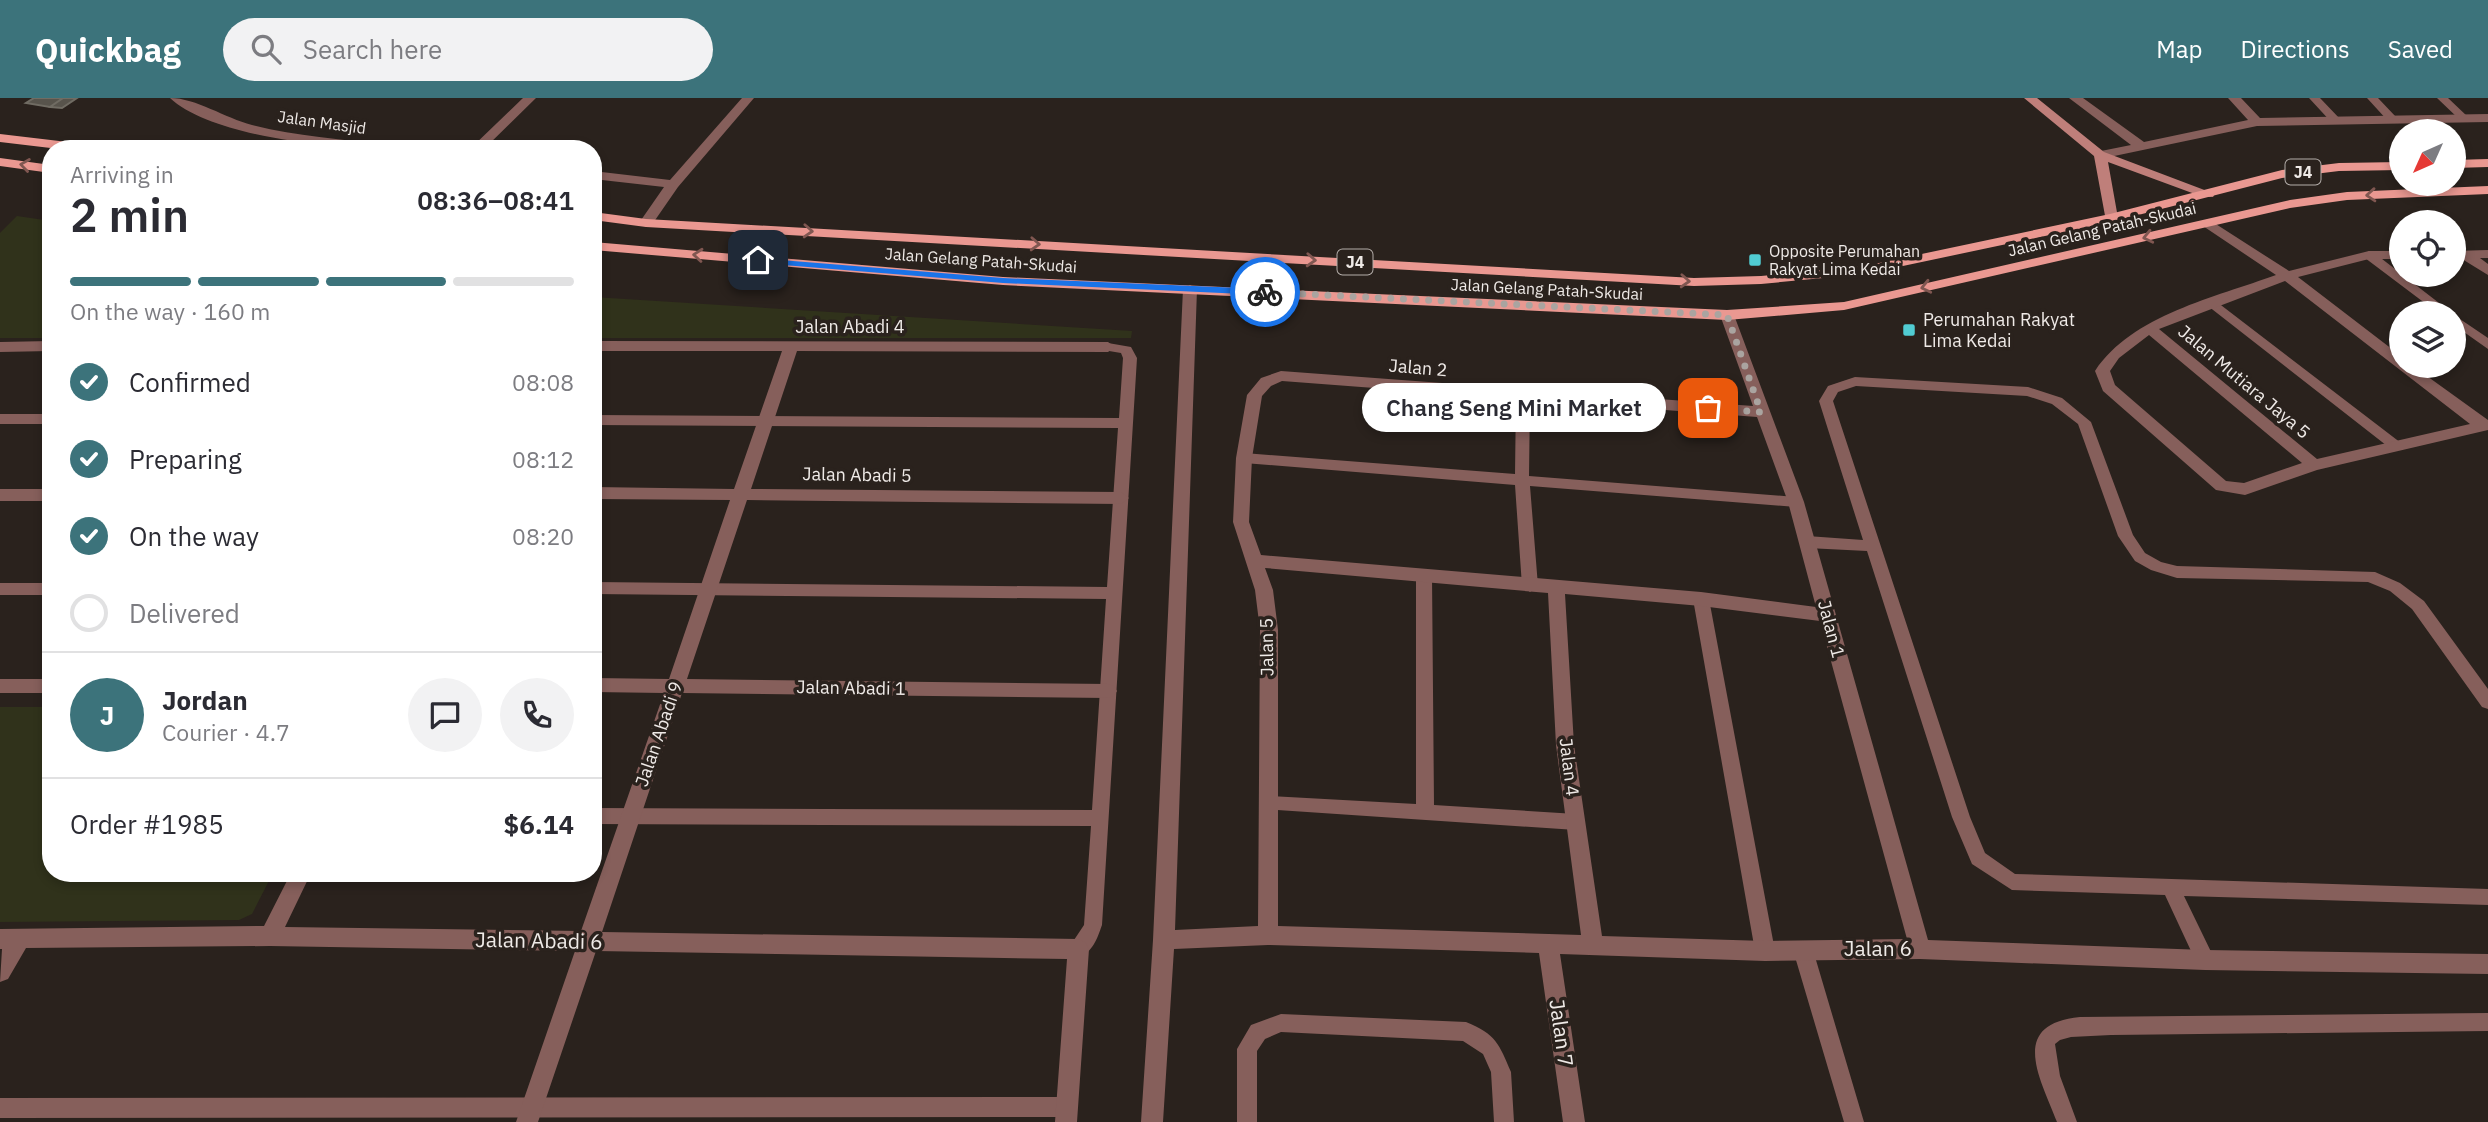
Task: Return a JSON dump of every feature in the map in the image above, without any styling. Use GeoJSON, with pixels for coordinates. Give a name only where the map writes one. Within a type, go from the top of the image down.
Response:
{"type":"FeatureCollection","features":[{"type":"Feature","properties":{"kind":"main road"},"geometry":{"type":"LineString","coordinates":[[0,138],[42,143]]}},
{"type":"Feature","properties":{"kind":"main road"},"geometry":{"type":"LineString","coordinates":[[0,162],[42,168]]}},
{"type":"Feature","properties":{"kind":"main road"},"geometry":{"type":"LineString","coordinates":[[2466,164],[2488,163]]}},
{"type":"Feature","properties":{"kind":"main road","name":"Jalan Gelang Patah-Skudai"},"geometry":{"type":"LineString","coordinates":[[602,217],[646,223],[1694,282],[1772,280],[1866,270],[2111,218],[2282,174],[2339,167],[2389,166]]}},
{"type":"Feature","properties":{"kind":"main road","name":"Jalan Gelang Patah-Skudai"},"geometry":{"type":"LineString","coordinates":[[602,247],[1003,281],[1727,315],[1844,306],[2290,204],[2347,196],[2488,190]]}},
{"type":"Feature","properties":{"kind":"street","name":"Jalan Masjid"},"geometry":{"type":"LineString","coordinates":[[176,98],[197,111],[269,132],[324,140]]}},
{"type":"Feature","properties":{"kind":"street"},"geometry":{"type":"LineString","coordinates":[[486,140],[530,98]]}},
{"type":"Feature","properties":{"kind":"street"},"geometry":{"type":"LineString","coordinates":[[646,223],[673,184],[748,98]]}},
{"type":"Feature","properties":{"kind":"street"},"geometry":{"type":"LineString","coordinates":[[2030,98],[2100,155],[2208,194]]}},
{"type":"Feature","properties":{"kind":"street"},"geometry":{"type":"LineString","coordinates":[[2075,98],[2140,145]]}},
{"type":"Feature","properties":{"kind":"street"},"geometry":{"type":"LineString","coordinates":[[2234,98],[2257,122]]}},
{"type":"Feature","properties":{"kind":"street"},"geometry":{"type":"LineString","coordinates":[[2392,119],[2488,118]]}},
{"type":"Feature","properties":{"kind":"street"},"geometry":{"type":"LineString","coordinates":[[2100,155],[2257,122],[2389,119]]}},
{"type":"Feature","properties":{"kind":"street"},"geometry":{"type":"LineString","coordinates":[[2100,155],[2111,218]]}},
{"type":"Feature","properties":{"kind":"street"},"geometry":{"type":"LineString","coordinates":[[602,176],[673,184]]}},
{"type":"Feature","properties":{"kind":"street"},"geometry":{"type":"LineString","coordinates":[[2208,223],[2287,275],[2389,353]]}},
{"type":"Feature","properties":{"kind":"street"},"geometry":{"type":"LineString","coordinates":[[2466,255],[2488,254]]}},
{"type":"Feature","properties":{"kind":"street"},"geometry":{"type":"LineString","coordinates":[[2389,255],[2369,255],[2287,275],[2149,328],[2114,355],[2102,371],[2108,387],[2222,486],[2245,489],[2314,465],[2485,425]]}},
{"type":"Feature","properties":{"kind":"street"},"geometry":{"type":"LineString","coordinates":[[2466,258],[2488,271]]}},
{"type":"Feature","properties":{"kind":"street"},"geometry":{"type":"LineString","coordinates":[[1152,1122],[1164,940],[1190,289]]}},
{"type":"Feature","properties":{"kind":"street","name":"Jalan 1"},"geometry":{"type":"LineString","coordinates":[[1727,315],[1796,502],[1920,949]]}},
{"type":"Feature","properties":{"kind":"street","name":"Jalan Mutiara Jaya 5"},"geometry":{"type":"LineString","coordinates":[[2149,328],[2314,465]]}},
{"type":"Feature","properties":{"kind":"street"},"geometry":{"type":"LineString","coordinates":[[0,346],[42,346]]}},
{"type":"Feature","properties":{"kind":"street","name":"Jalan Abadi 4"},"geometry":{"type":"LineString","coordinates":[[602,346],[1108,346]]}},
{"type":"Feature","properties":{"kind":"street","name":"Jalan Abadi 9"},"geometry":{"type":"LineString","coordinates":[[529,1114],[791,346]]}},
{"type":"Feature","properties":{"kind":"street","name":"Jalan 2"},"geometry":{"type":"LineString","coordinates":[[1280,376],[1761,412]]}},
{"type":"Feature","properties":{"kind":"street","name":"Jalan 5"},"geometry":{"type":"LineString","coordinates":[[1268,936],[1269,630],[1264,590],[1241,522],[1244,458],[1255,396],[1266,382],[1280,376]]}},
{"type":"Feature","properties":{"kind":"street"},"geometry":{"type":"LineString","coordinates":[[2422,378],[2485,425]]}},
{"type":"Feature","properties":{"kind":"street","name":"Jalan Abadi 5"},"geometry":{"type":"LineString","coordinates":[[602,493],[741,492],[1121,498]]}},
{"type":"Feature","properties":{"kind":"street"},"geometry":{"type":"LineString","coordinates":[[0,495],[42,495]]}},
{"type":"Feature","properties":{"kind":"street"},"geometry":{"type":"LineString","coordinates":[[1252,561],[1701,599],[1827,615]]}},
{"type":"Feature","properties":{"kind":"street","name":"Jalan 4"},"geometry":{"type":"LineString","coordinates":[[1556,588],[1565,745],[1593,945]]}},
{"type":"Feature","properties":{"kind":"street"},"geometry":{"type":"LineString","coordinates":[[0,686],[42,685]]}},
{"type":"Feature","properties":{"kind":"street","name":"Jalan Abadi 1"},"geometry":{"type":"LineString","coordinates":[[602,685],[1108,691]]}},
{"type":"Feature","properties":{"kind":"street"},"geometry":{"type":"LineString","coordinates":[[270,936],[297,882]]}},
{"type":"Feature","properties":{"kind":"street","name":"Jalan Abadi 6"},"geometry":{"type":"LineString","coordinates":[[10,939],[270,936],[1078,949]]}},
{"type":"Feature","properties":{"kind":"street","name":"Jalan 6"},"geometry":{"type":"LineString","coordinates":[[1164,940],[1268,936],[1765,951],[1920,949],[2205,960],[2488,964]]}},
{"type":"Feature","properties":{"kind":"street"},"geometry":{"type":"LineString","coordinates":[[0,972],[10,939]]}},
{"type":"Feature","properties":{"kind":"street","name":"Jalan 7"},"geometry":{"type":"LineString","coordinates":[[1548,944],[1574,1122]]}},
{"type":"Feature","properties":{"kind":"street"},"geometry":{"type":"LineString","coordinates":[[1067,1114],[1078,949]]}},
{"type":"Feature","properties":{"kind":"lane"},"geometry":{"type":"LineString","coordinates":[[2314,98],[2337,122]]}},
{"type":"Feature","properties":{"kind":"lane"},"geometry":{"type":"LineString","coordinates":[[2372,98],[2392,119]]}},
{"type":"Feature","properties":{"kind":"lane"},"geometry":{"type":"LineString","coordinates":[[2442,98],[2463,117]]}},
{"type":"Feature","properties":{"kind":"lane"},"geometry":{"type":"LineString","coordinates":[[2369,255],[2430,301]]}},
{"type":"Feature","properties":{"kind":"lane"},"geometry":{"type":"LineString","coordinates":[[2213,303],[2396,446]]}},
{"type":"Feature","properties":{"kind":"lane"},"geometry":{"type":"LineString","coordinates":[[2466,328],[2488,345]]}},
{"type":"Feature","properties":{"kind":"lane"},"geometry":{"type":"LineString","coordinates":[[1078,949],[1087,940],[1093,925],[1130,358],[1126,350],[1108,346]]}},
{"type":"Feature","properties":{"kind":"lane"},"geometry":{"type":"LineString","coordinates":[[2488,702],[2418,605],[2395,587],[2370,576],[2177,572],[2140,557],[2126,537],[2084,422],[2057,401],[2028,392],[1855,381],[1833,389],[1826,401],[1961,817],[1978,858],[2012,882],[2488,897]]}},
{"type":"Feature","properties":{"kind":"lane"},"geometry":{"type":"LineString","coordinates":[[1523,396],[1522,478],[1530,586]]}},
{"type":"Feature","properties":{"kind":"lane"},"geometry":{"type":"LineString","coordinates":[[0,419],[42,419]]}},
{"type":"Feature","properties":{"kind":"lane"},"geometry":{"type":"LineString","coordinates":[[602,420],[1126,423]]}},
{"type":"Feature","properties":{"kind":"lane"},"geometry":{"type":"LineString","coordinates":[[1244,458],[1522,478],[1796,502]]}},
{"type":"Feature","properties":{"kind":"lane"},"geometry":{"type":"LineString","coordinates":[[1807,542],[1873,546]]}},
{"type":"Feature","properties":{"kind":"lane"},"geometry":{"type":"LineString","coordinates":[[1424,576],[1426,812]]}},
{"type":"Feature","properties":{"kind":"lane"},"geometry":{"type":"LineString","coordinates":[[602,588],[1115,593]]}},
{"type":"Feature","properties":{"kind":"lane"},"geometry":{"type":"LineString","coordinates":[[0,589],[42,589]]}},
{"type":"Feature","properties":{"kind":"lane"},"geometry":{"type":"LineString","coordinates":[[1701,599],[1765,951]]}},
{"type":"Feature","properties":{"kind":"lane"},"geometry":{"type":"LineString","coordinates":[[1269,804],[1576,822]]}},
{"type":"Feature","properties":{"kind":"lane"},"geometry":{"type":"LineString","coordinates":[[602,816],[1100,818]]}},
{"type":"Feature","properties":{"kind":"lane"},"geometry":{"type":"LineString","coordinates":[[2170,886],[2205,960]]}},
{"type":"Feature","properties":{"kind":"lane"},"geometry":{"type":"LineString","coordinates":[[1803,950],[1854,1122]]}},
{"type":"Feature","properties":{"kind":"lane"},"geometry":{"type":"LineString","coordinates":[[2067,1122],[2044,1059],[2044,1043],[2049,1034],[2060,1031],[2111,1026],[2488,1022]]}},
{"type":"Feature","properties":{"kind":"lane"},"geometry":{"type":"LineString","coordinates":[[1247,1122],[1247,1049],[1258,1032],[1281,1023],[1466,1032],[1490,1047],[1501,1072],[1504,1122]]}},
{"type":"Feature","properties":{"kind":"lane"},"geometry":{"type":"LineString","coordinates":[[0,1108],[529,1114],[1067,1114]]}},
{"type":"Feature","properties":{"kind":"green space"},"geometry":{"type":"Polygon","coordinates":[[[17,216],[42,220],[42,338],[0,338],[0,233],[17,216]]]}},
{"type":"Feature","properties":{"kind":"green space"},"geometry":{"type":"Polygon","coordinates":[[[602,298],[1132,331],[1131,338],[602,338],[602,298]]]}},
{"type":"Feature","properties":{"kind":"green space"},"geometry":{"type":"Polygon","coordinates":[[[0,707],[42,707],[42,882],[268,882],[252,914],[239,920],[0,922],[0,707]]]}},
{"type":"Feature","properties":{"kind":"building"},"geometry":{"type":"Polygon","coordinates":[[[34,98],[63,98],[50,107],[26,103],[34,98]]]}},
{"type":"Feature","properties":{"kind":"building"},"geometry":{"type":"Polygon","coordinates":[[[63,98],[77,98],[62,108],[50,107],[63,98]]]}},
{"type":"Feature","properties":{"kind":"way so far"},"geometry":{"type":"LineString","coordinates":[[1265,292],[1727,315],[1761,412],[1708,408]]}},
{"type":"Feature","properties":{"kind":"place","name":"Opposite Perumahan Rakyat Lima Kedai"},"geometry":{"type":"Point","coordinates":[1755,260]}},
{"type":"Feature","properties":{"kind":"place","name":"Perumahan Rakyat Lima Kedai"},"geometry":{"type":"Point","coordinates":[1909,330]}},
{"type":"Feature","properties":{"kind":"place","name":"Chang Seng Mini Market"},"geometry":{"type":"Point","coordinates":[1708,408]}},
{"type":"Feature","properties":{"kind":"route"},"geometry":{"type":"LineString","coordinates":[[758,260],[1003,281],[1265,292]]}}]}
